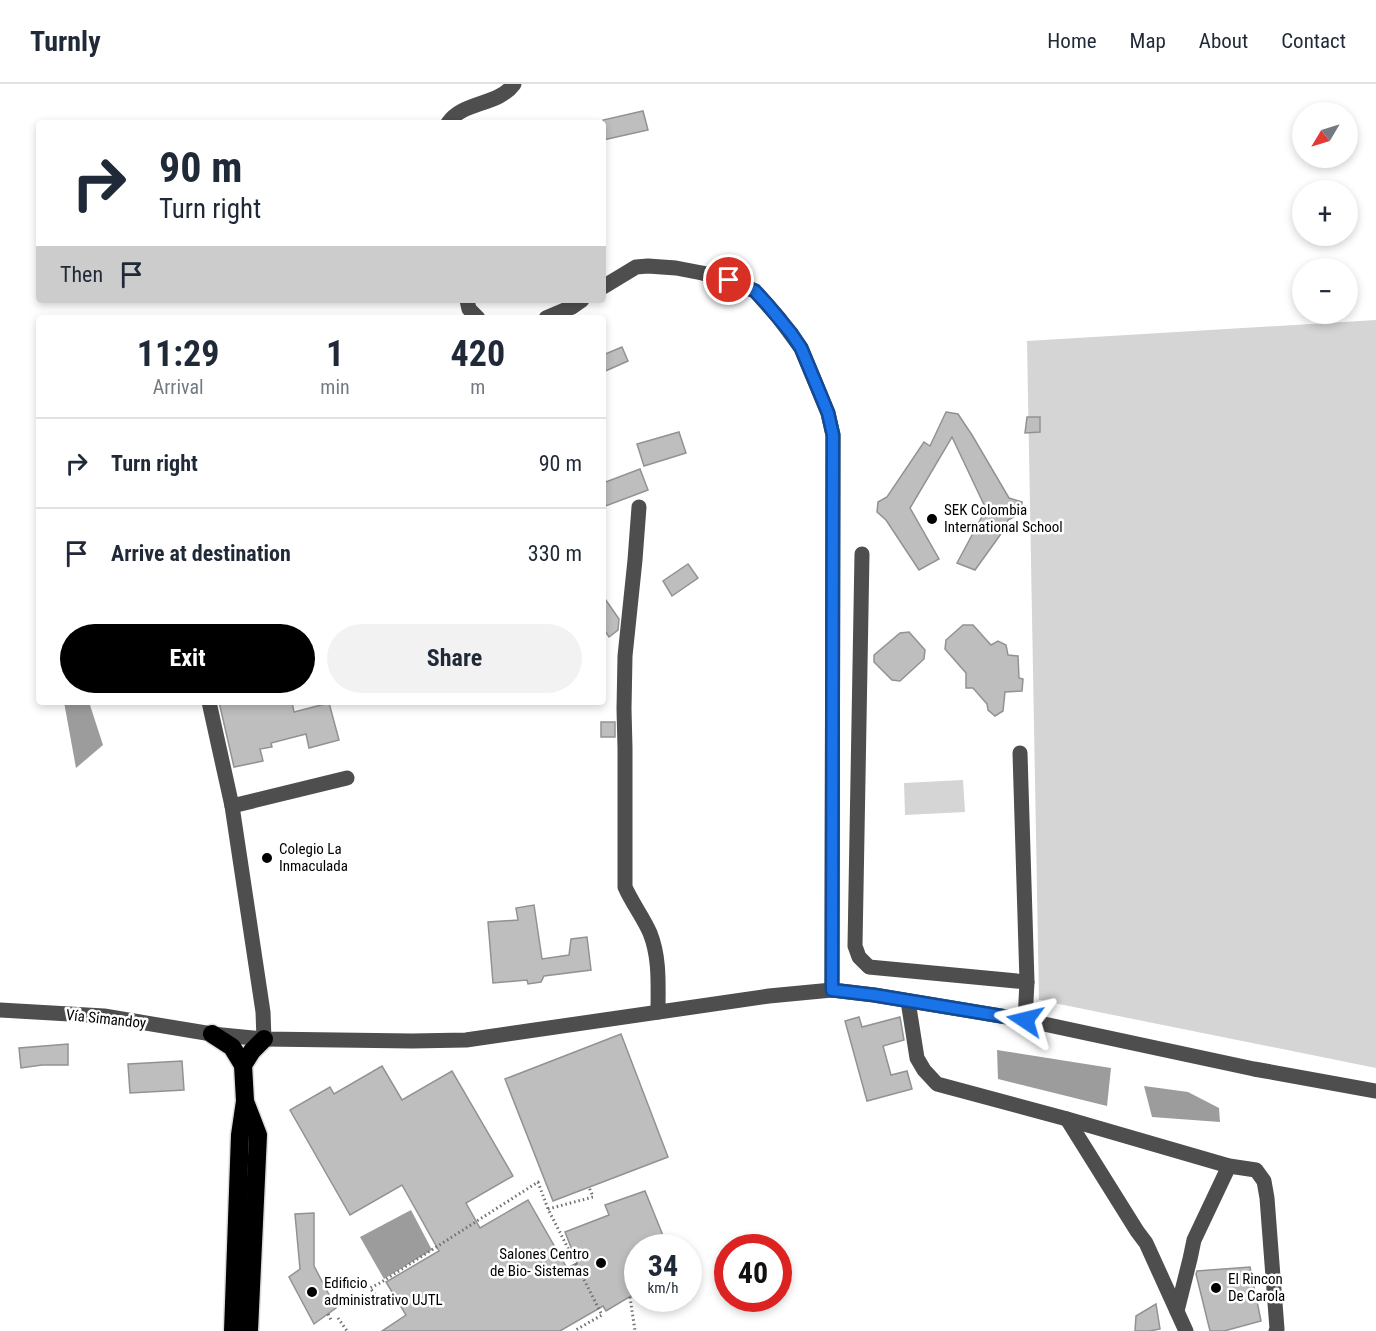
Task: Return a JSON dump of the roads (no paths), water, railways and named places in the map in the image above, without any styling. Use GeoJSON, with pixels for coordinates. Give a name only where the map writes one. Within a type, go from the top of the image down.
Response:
{"type":"FeatureCollection","features":[{"type":"Feature","properties":{"kind":"highway"},"geometry":{"type":"LineString","coordinates":[[212,1034],[232,1047],[243,1065],[245,1101],[240,1135],[233,1331]]}},
{"type":"Feature","properties":{"kind":"highway"},"geometry":{"type":"LineString","coordinates":[[243,1065],[264,1039]]}},
{"type":"Feature","properties":{"kind":"highway"},"geometry":{"type":"LineString","coordinates":[[245,1101],[258,1135],[249,1331]]}},
{"type":"Feature","properties":{"kind":"street"},"geometry":{"type":"LineString","coordinates":[[449,120],[460,111],[489,101],[506,92],[514,84]]}},
{"type":"Feature","properties":{"kind":"street"},"geometry":{"type":"LineString","coordinates":[[606,285],[636,267],[676,267],[729,280],[755,291],[801,348],[828,413],[833,435],[832,990]]}},
{"type":"Feature","properties":{"kind":"street"},"geometry":{"type":"LineString","coordinates":[[553,315],[578,303]]}},
{"type":"Feature","properties":{"kind":"street"},"geometry":{"type":"LineString","coordinates":[[639,507],[625,656],[625,887],[650,933],[655,950],[658,1012]]}},
{"type":"Feature","properties":{"kind":"street"},"geometry":{"type":"LineString","coordinates":[[862,554],[855,946],[859,957],[869,967],[1027,982]]}},
{"type":"Feature","properties":{"kind":"street"},"geometry":{"type":"LineString","coordinates":[[210,705],[232,806],[263,1012],[264,1039]]}},
{"type":"Feature","properties":{"kind":"street"},"geometry":{"type":"LineString","coordinates":[[1020,753],[1027,982],[1025,1020]]}},
{"type":"Feature","properties":{"kind":"street"},"geometry":{"type":"LineString","coordinates":[[232,806],[347,778]]}},
{"type":"Feature","properties":{"kind":"street","name":"Vía Simandoy"},"geometry":{"type":"LineString","coordinates":[[0,1010],[104,1016],[212,1034],[264,1039],[466,1040],[769,996],[832,990],[1025,1020],[1254,1069],[1376,1091]]}},
{"type":"Feature","properties":{"kind":"street"},"geometry":{"type":"LineString","coordinates":[[908,1001],[917,1058],[937,1084],[1228,1166],[1256,1170],[1264,1181],[1267,1198],[1276,1331]]}},
{"type":"Feature","properties":{"kind":"street"},"geometry":{"type":"LineString","coordinates":[[1066,1119],[1146,1243],[1186,1331]]}},
{"type":"Feature","properties":{"kind":"street"},"geometry":{"type":"LineString","coordinates":[[1177,1311],[1194,1240],[1228,1166]]}},
{"type":"Feature","properties":{"kind":"place","name":"SEK Colombia International School"},"geometry":{"type":"Point","coordinates":[932,519]}},
{"type":"Feature","properties":{"kind":"place","name":"Colegio La Inmaculada"},"geometry":{"type":"Point","coordinates":[267,858]}},
{"type":"Feature","properties":{"kind":"place","name":"Salones Centro de Bio- Sistemas"},"geometry":{"type":"Point","coordinates":[601,1263]}},
{"type":"Feature","properties":{"kind":"place","name":"El Rincon De Carola"},"geometry":{"type":"Point","coordinates":[1216,1288]}},
{"type":"Feature","properties":{"kind":"place","name":"Edificio administrativo UJTL"},"geometry":{"type":"Point","coordinates":[312,1292]}}]}
